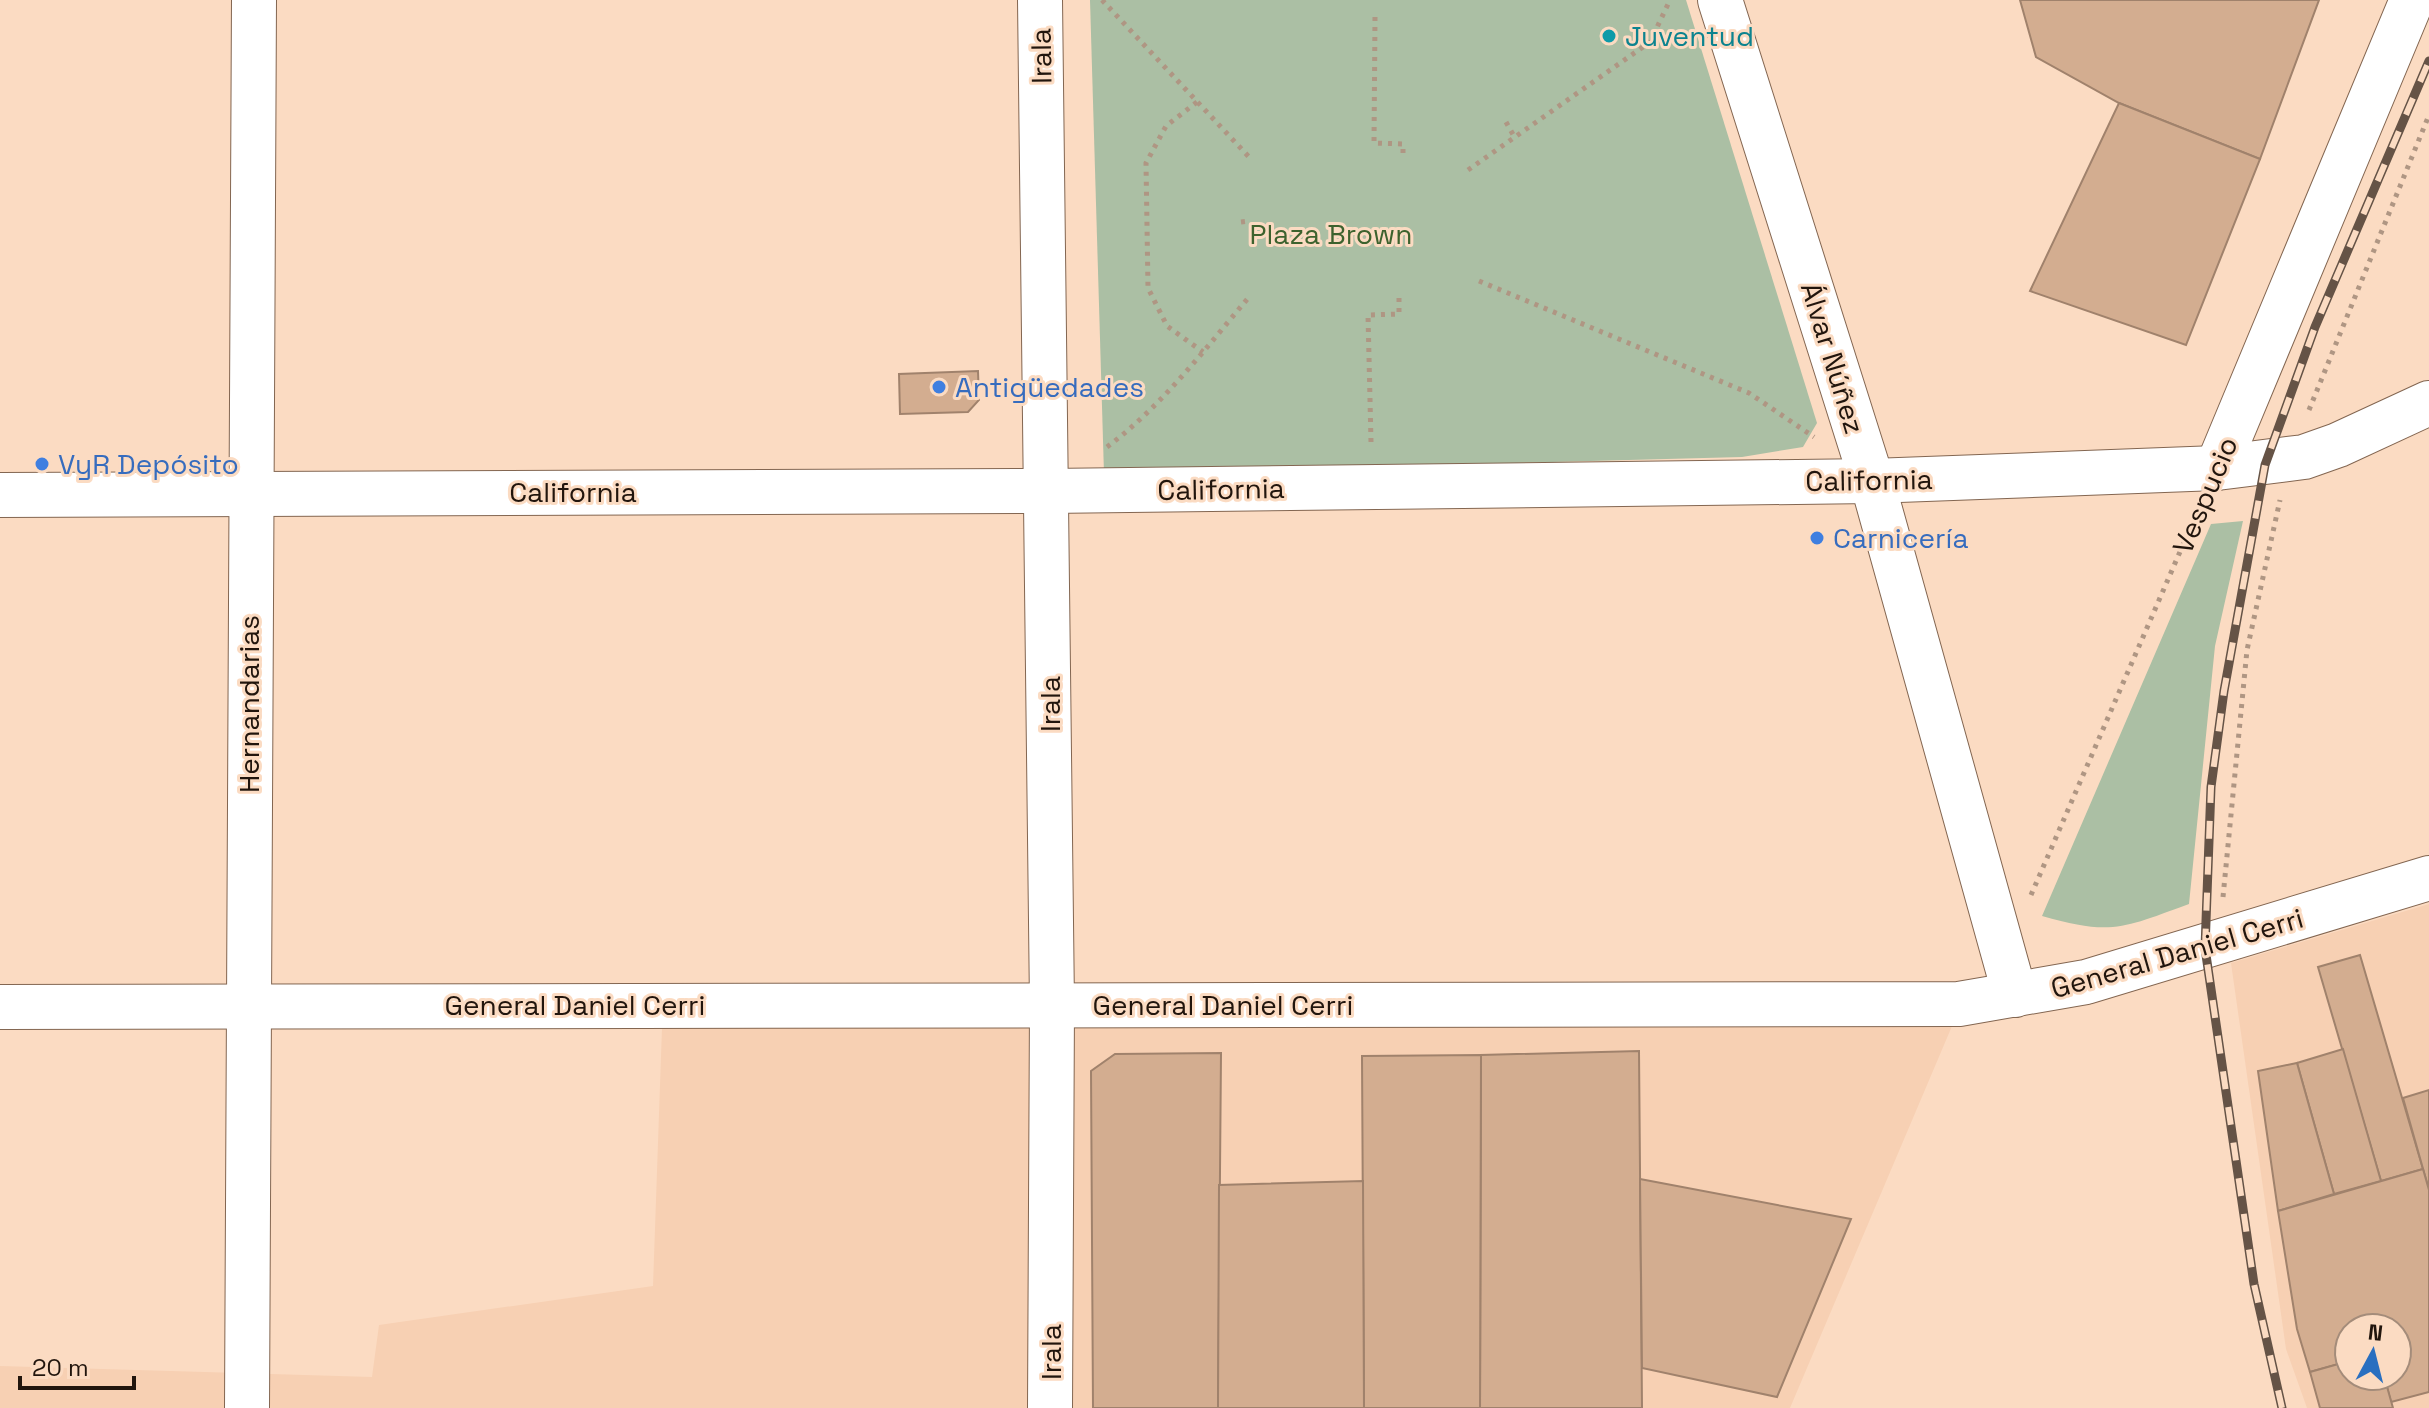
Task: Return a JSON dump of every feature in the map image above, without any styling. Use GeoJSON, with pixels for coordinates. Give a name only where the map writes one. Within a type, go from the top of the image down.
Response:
{"type":"FeatureCollection","features":[{"type":"Feature","properties":{"kind":"street","name":"Hernandarias"},"geometry":{"type":"LineString","coordinates":[[247,1408],[249,493],[254,0]]}},
{"type":"Feature","properties":{"kind":"street","name":"Irala"},"geometry":{"type":"LineString","coordinates":[[1040,0],[1052,1005],[1050,1408]]}},
{"type":"Feature","properties":{"kind":"street","name":"Álvar Núñez"},"geometry":{"type":"LineString","coordinates":[[1720,0],[1872,481],[2015,995]]}},
{"type":"Feature","properties":{"kind":"street","name":"Vespucio"},"geometry":{"type":"LineString","coordinates":[[2217,468],[2412,0]]}},
{"type":"Feature","properties":{"kind":"street","name":"California"},"geometry":{"type":"LineString","coordinates":[[0,495],[1048,491],[1872,481],[2217,468],[2291,460],[2338,445],[2429,403]]}},
{"type":"Feature","properties":{"kind":"street","name":"General Daniel Cerri"},"geometry":{"type":"LineString","coordinates":[[0,1007],[1914,1006],[1988,1002],[2063,989],[2429,878]]}},
{"type":"Feature","properties":{"kind":"path"},"geometry":{"type":"LineString","coordinates":[[1102,0],[1249,157]]}},
{"type":"Feature","properties":{"kind":"path"},"geometry":{"type":"LineString","coordinates":[[1468,170],[1650,42],[1670,0]]}},
{"type":"Feature","properties":{"kind":"path"},"geometry":{"type":"LineString","coordinates":[[1375,17],[1374,143],[1403,144],[1403,158]]}},
{"type":"Feature","properties":{"kind":"path"},"geometry":{"type":"LineString","coordinates":[[1197,102],[1166,126],[1146,163],[1148,288],[1167,326],[1203,352]]}},
{"type":"Feature","properties":{"kind":"path"},"geometry":{"type":"LineString","coordinates":[[2227,941],[2223,893],[2247,650],[2269,538],[2291,460],[2324,369],[2429,115]]}},
{"type":"Feature","properties":{"kind":"path"},"geometry":{"type":"LineString","coordinates":[[1506,122],[1515,138]]}},
{"type":"Feature","properties":{"kind":"path"},"geometry":{"type":"LineString","coordinates":[[1241,222],[1249,221]]}},
{"type":"Feature","properties":{"kind":"path"},"geometry":{"type":"LineString","coordinates":[[1479,281],[1749,393],[1823,443]]}},
{"type":"Feature","properties":{"kind":"path"},"geometry":{"type":"LineString","coordinates":[[1371,442],[1368,315],[1399,314],[1399,294]]}},
{"type":"Feature","properties":{"kind":"path"},"geometry":{"type":"LineString","coordinates":[[1048,491],[1130,430],[1249,297]]}},
{"type":"Feature","properties":{"kind":"path","name":"Vespucio"},"geometry":{"type":"LineString","coordinates":[[2029,905],[2031,891],[2217,468]]}},
{"type":"Feature","properties":{"kind":"shaded area"},"geometry":{"type":"Polygon","coordinates":[[[2429,904],[2429,1408],[2307,1408],[2286,1349],[2231,963],[2429,904]]]}},
{"type":"Feature","properties":{"kind":"shaded area"},"geometry":{"type":"Polygon","coordinates":[[[1955,1019],[1790,1408],[0,1408],[0,1366],[372,1377],[379,1325],[653,1286],[662,1028],[1955,1019]]]}},
{"type":"Feature","properties":{"kind":"green space","name":"Plaza Brown"},"geometry":{"type":"Polygon","coordinates":[[[1090,0],[1686,0],[1817,423],[1803,447],[1742,457],[1104,474],[1090,0]]]}},
{"type":"Feature","properties":{"kind":"green space"},"geometry":{"type":"Polygon","coordinates":[[[2243,521],[2215,646],[2189,904],[2132,924],[2117,926],[2085,926],[2042,916],[2211,524],[2243,521]]]}},
{"type":"Feature","properties":{"kind":"building"},"geometry":{"type":"Polygon","coordinates":[[[2020,0],[2319,0],[2260,159],[2119,103],[2036,57],[2020,0]]]}},
{"type":"Feature","properties":{"kind":"building"},"geometry":{"type":"Polygon","coordinates":[[[2119,103],[2260,159],[2186,345],[2030,291],[2119,103]]]}},
{"type":"Feature","properties":{"kind":"building","name":"Antigüedades"},"geometry":{"type":"Polygon","coordinates":[[[978,371],[979,400],[968,412],[900,414],[899,374],[978,371]]]}},
{"type":"Feature","properties":{"kind":"building"},"geometry":{"type":"Polygon","coordinates":[[[2360,955],[2423,1169],[2381,1181],[2318,967],[2360,955]]]}},
{"type":"Feature","properties":{"kind":"building"},"geometry":{"type":"Polygon","coordinates":[[[2343,1049],[2381,1181],[2334,1194],[2297,1063],[2343,1049]]]}},
{"type":"Feature","properties":{"kind":"building"},"geometry":{"type":"Polygon","coordinates":[[[1639,1051],[1642,1408],[1480,1408],[1481,1055],[1639,1051]]]}},
{"type":"Feature","properties":{"kind":"building"},"geometry":{"type":"Polygon","coordinates":[[[1221,1053],[1218,1408],[1093,1408],[1091,1071],[1115,1054],[1221,1053]]]}},
{"type":"Feature","properties":{"kind":"building"},"geometry":{"type":"Polygon","coordinates":[[[1481,1055],[1480,1408],[1364,1408],[1362,1056],[1481,1055]]]}},
{"type":"Feature","properties":{"kind":"building"},"geometry":{"type":"Polygon","coordinates":[[[2297,1063],[2334,1194],[2278,1211],[2258,1071],[2297,1063]]]}},
{"type":"Feature","properties":{"kind":"building"},"geometry":{"type":"Polygon","coordinates":[[[2429,1090],[2429,1190],[2403,1098],[2429,1090]]]}},
{"type":"Feature","properties":{"kind":"building"},"geometry":{"type":"Polygon","coordinates":[[[2423,1169],[2429,1190],[2429,1392],[2391,1402],[2388,1392],[2413,1392],[2413,1312],[2333,1312],[2333,1366],[2310,1372],[2297,1329],[2278,1211],[2423,1169]]]}},
{"type":"Feature","properties":{"kind":"building"},"geometry":{"type":"Polygon","coordinates":[[[1640,1179],[1851,1219],[1777,1397],[1642,1368],[1640,1179]]]}},
{"type":"Feature","properties":{"kind":"building"},"geometry":{"type":"Polygon","coordinates":[[[1363,1181],[1364,1408],[1218,1408],[1219,1185],[1363,1181]]]}},
{"type":"Feature","properties":{"kind":"building"},"geometry":{"type":"Polygon","coordinates":[[[2333,1366],[2333,1392],[2388,1392],[2393,1408],[2320,1408],[2310,1372],[2333,1366]]]}},
{"type":"Feature","properties":{"kind":"railway"},"geometry":{"type":"LineString","coordinates":[[2282,1408],[2254,1284],[2205,948],[2211,787],[2224,691],[2265,465],[2315,327],[2429,61]]}},
{"type":"Feature","properties":{"kind":"place","name":"Juventud"},"geometry":{"type":"Point","coordinates":[1609,36]}},
{"type":"Feature","properties":{"kind":"place","name":"Antigüedades"},"geometry":{"type":"Point","coordinates":[939,387]}},
{"type":"Feature","properties":{"kind":"place","name":"VyR Depósito"},"geometry":{"type":"Point","coordinates":[42,464]}},
{"type":"Feature","properties":{"kind":"place","name":"Carnicería"},"geometry":{"type":"Point","coordinates":[1817,538]}}]}
